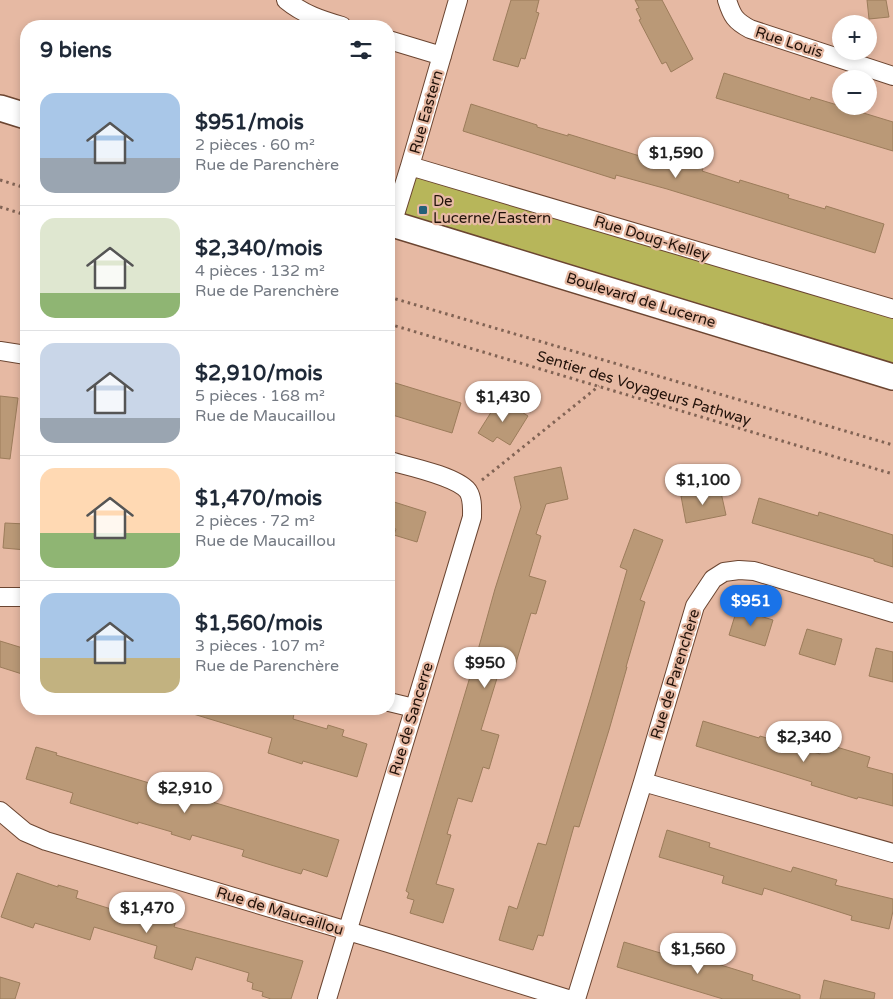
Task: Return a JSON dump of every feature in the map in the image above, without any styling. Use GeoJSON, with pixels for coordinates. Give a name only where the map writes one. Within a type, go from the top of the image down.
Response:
{"type":"FeatureCollection","features":[{"type":"Feature","properties":{"kind":"main road"},"geometry":{"type":"LineString","coordinates":[[0,108],[20,114]]}},
{"type":"Feature","properties":{"kind":"main road","name":"Boulevard de Lucerne"},"geometry":{"type":"LineString","coordinates":[[395,226],[893,377]]}},
{"type":"Feature","properties":{"kind":"street"},"geometry":{"type":"LineString","coordinates":[[286,0],[298,10],[322,20]]}},
{"type":"Feature","properties":{"kind":"street","name":"Rue Eastern"},"geometry":{"type":"LineString","coordinates":[[395,210],[410,166],[458,0]]}},
{"type":"Feature","properties":{"kind":"street","name":"Rue Louis"},"geometry":{"type":"LineString","coordinates":[[727,0],[730,12],[738,23],[750,29],[893,76]]}},
{"type":"Feature","properties":{"kind":"street"},"geometry":{"type":"LineString","coordinates":[[395,42],[442,56]]}},
{"type":"Feature","properties":{"kind":"street","name":"Rue Doug-Kelley"},"geometry":{"type":"LineString","coordinates":[[410,166],[893,309]]}},
{"type":"Feature","properties":{"kind":"street"},"geometry":{"type":"LineString","coordinates":[[0,351],[20,354]]}},
{"type":"Feature","properties":{"kind":"street"},"geometry":{"type":"LineString","coordinates":[[395,462],[441,476],[468,491]]}},
{"type":"Feature","properties":{"kind":"street","name":"Rue de Sancerre"},"geometry":{"type":"LineString","coordinates":[[328,999],[472,517],[473,503],[468,491]]}},
{"type":"Feature","properties":{"kind":"street","name":"Rue de Parenchère"},"geometry":{"type":"LineString","coordinates":[[576,999],[695,606],[713,579],[724,572],[754,571],[893,613]]}},
{"type":"Feature","properties":{"kind":"street"},"geometry":{"type":"LineString","coordinates":[[0,597],[20,596]]}},
{"type":"Feature","properties":{"kind":"street"},"geometry":{"type":"LineString","coordinates":[[395,703],[414,708]]}},
{"type":"Feature","properties":{"kind":"street"},"geometry":{"type":"LineString","coordinates":[[643,782],[893,853]]}},
{"type":"Feature","properties":{"kind":"street","name":"Rue de Maucaillou"},"geometry":{"type":"LineString","coordinates":[[0,811],[25,832],[46,841],[568,999]]}},
{"type":"Feature","properties":{"kind":"path"},"geometry":{"type":"LineString","coordinates":[[0,180],[20,186]]}},
{"type":"Feature","properties":{"kind":"path"},"geometry":{"type":"LineString","coordinates":[[0,207],[20,212]]}},
{"type":"Feature","properties":{"kind":"path"},"geometry":{"type":"LineString","coordinates":[[395,299],[893,445]]}},
{"type":"Feature","properties":{"kind":"path","name":"Sentier des Voyageurs Pathway"},"geometry":{"type":"LineString","coordinates":[[395,326],[893,474]]}},
{"type":"Feature","properties":{"kind":"path"},"geometry":{"type":"LineString","coordinates":[[468,491],[599,386]]}},
{"type":"Feature","properties":{"kind":"shaded area"},"geometry":{"type":"Polygon","coordinates":[[[410,166],[893,309],[893,377],[395,225],[395,214],[410,166]]]}},
{"type":"Feature","properties":{"kind":"building"},"geometry":{"type":"Polygon","coordinates":[[[511,0],[539,0],[536,12],[539,13],[525,59],[521,58],[518,67],[493,60],[511,0]]]}},
{"type":"Feature","properties":{"kind":"building"},"geometry":{"type":"Polygon","coordinates":[[[635,0],[662,0],[693,59],[671,72],[666,62],[662,64],[639,20],[641,19],[636,9],[639,8],[635,0]]]}},
{"type":"Feature","properties":{"kind":"building"},"geometry":{"type":"Polygon","coordinates":[[[867,0],[886,0],[889,17],[877,18],[877,15],[869,15],[867,0]]]}},
{"type":"Feature","properties":{"kind":"building"},"geometry":{"type":"Polygon","coordinates":[[[724,73],[810,100],[811,97],[832,103],[832,115],[870,115],[893,122],[893,151],[716,98],[724,73]]]}},
{"type":"Feature","properties":{"kind":"building"},"geometry":{"type":"Polygon","coordinates":[[[471,104],[537,125],[537,127],[568,136],[568,134],[643,157],[644,154],[654,157],[654,155],[703,169],[702,171],[739,183],[740,180],[789,195],[788,198],[825,209],[826,206],[884,224],[875,253],[667,189],[616,175],[615,179],[463,131],[471,104]]]}},
{"type":"Feature","properties":{"kind":"building"},"geometry":{"type":"Polygon","coordinates":[[[395,383],[461,403],[452,433],[395,416],[395,383]]]}},
{"type":"Feature","properties":{"kind":"building"},"geometry":{"type":"Polygon","coordinates":[[[0,396],[18,398],[10,459],[0,458],[0,396]]]}},
{"type":"Feature","properties":{"kind":"building"},"geometry":{"type":"Polygon","coordinates":[[[500,398],[528,416],[510,445],[497,437],[493,442],[478,433],[500,398]]]}},
{"type":"Feature","properties":{"kind":"building"},"geometry":{"type":"Polygon","coordinates":[[[561,467],[568,499],[546,504],[536,534],[541,536],[529,576],[546,581],[536,614],[531,613],[515,666],[502,662],[481,730],[499,735],[489,769],[483,767],[472,802],[458,798],[447,834],[451,835],[436,884],[454,889],[443,923],[410,913],[414,900],[407,898],[409,893],[406,891],[521,507],[514,477],[561,467]]]}},
{"type":"Feature","properties":{"kind":"building"},"geometry":{"type":"Polygon","coordinates":[[[720,488],[726,515],[686,523],[681,496],[720,488]]]}},
{"type":"Feature","properties":{"kind":"building"},"geometry":{"type":"Polygon","coordinates":[[[759,498],[818,516],[819,512],[893,535],[893,567],[874,561],[874,559],[752,523],[759,498]]]}},
{"type":"Feature","properties":{"kind":"building"},"geometry":{"type":"Polygon","coordinates":[[[395,502],[426,512],[417,542],[395,535],[395,502]]]}},
{"type":"Feature","properties":{"kind":"building"},"geometry":{"type":"Polygon","coordinates":[[[5,523],[20,524],[20,549],[3,548],[5,523]]]}},
{"type":"Feature","properties":{"kind":"building"},"geometry":{"type":"Polygon","coordinates":[[[634,529],[663,540],[640,600],[645,602],[579,827],[574,826],[543,936],[538,935],[533,950],[499,940],[509,906],[517,909],[538,843],[546,845],[627,570],[620,567],[634,529]]]}},
{"type":"Feature","properties":{"kind":"building"},"geometry":{"type":"Polygon","coordinates":[[[737,609],[773,620],[765,646],[729,635],[737,609]]]}},
{"type":"Feature","properties":{"kind":"building"},"geometry":{"type":"Polygon","coordinates":[[[807,629],[842,639],[835,665],[799,654],[807,629]]]}},
{"type":"Feature","properties":{"kind":"building"},"geometry":{"type":"Polygon","coordinates":[[[0,641],[20,647],[20,673],[0,667],[0,641]]]}},
{"type":"Feature","properties":{"kind":"building"},"geometry":{"type":"Polygon","coordinates":[[[876,648],[893,652],[893,682],[869,676],[876,648]]]}},
{"type":"Feature","properties":{"kind":"building"},"geometry":{"type":"Polygon","coordinates":[[[197,715],[294,715],[293,719],[327,729],[328,725],[344,730],[342,736],[367,744],[357,777],[303,761],[302,764],[268,753],[272,738],[197,715]]]}},
{"type":"Feature","properties":{"kind":"building"},"geometry":{"type":"Polygon","coordinates":[[[703,721],[820,754],[823,743],[870,757],[867,767],[893,774],[893,806],[858,797],[857,799],[811,785],[812,782],[696,746],[703,721]]]}},
{"type":"Feature","properties":{"kind":"building"},"geometry":{"type":"Polygon","coordinates":[[[36,747],[57,753],[56,755],[339,840],[327,877],[303,869],[301,874],[242,856],[244,850],[192,835],[190,840],[171,834],[172,832],[138,822],[138,824],[70,803],[73,793],[26,779],[36,747]]]}},
{"type":"Feature","properties":{"kind":"building"},"geometry":{"type":"Polygon","coordinates":[[[667,830],[710,843],[709,847],[791,872],[793,867],[837,880],[835,885],[893,899],[893,911],[889,929],[851,920],[852,916],[764,888],[762,895],[722,883],[724,876],[659,857],[667,830]]]}},
{"type":"Feature","properties":{"kind":"building"},"geometry":{"type":"Polygon","coordinates":[[[17,873],[58,887],[58,885],[78,891],[76,898],[111,909],[113,903],[158,915],[176,921],[174,927],[303,961],[291,999],[271,999],[262,996],[263,992],[252,989],[253,983],[247,981],[249,973],[196,957],[192,970],[154,958],[157,946],[94,927],[90,940],[35,923],[33,928],[1,917],[17,873]]]}},
{"type":"Feature","properties":{"kind":"building"},"geometry":{"type":"Polygon","coordinates":[[[624,942],[677,958],[679,952],[753,975],[752,980],[800,995],[800,999],[723,999],[617,967],[624,942]]]}},
{"type":"Feature","properties":{"kind":"building"},"geometry":{"type":"Polygon","coordinates":[[[0,977],[20,983],[15,999],[0,999],[0,977]]]}},
{"type":"Feature","properties":{"kind":"building"},"geometry":{"type":"Polygon","coordinates":[[[824,980],[875,993],[874,999],[820,999],[824,980]]]}},
{"type":"Feature","properties":{"kind":"place","name":"De Lucerne/Eastern"},"geometry":{"type":"Point","coordinates":[423,210]}}]}
